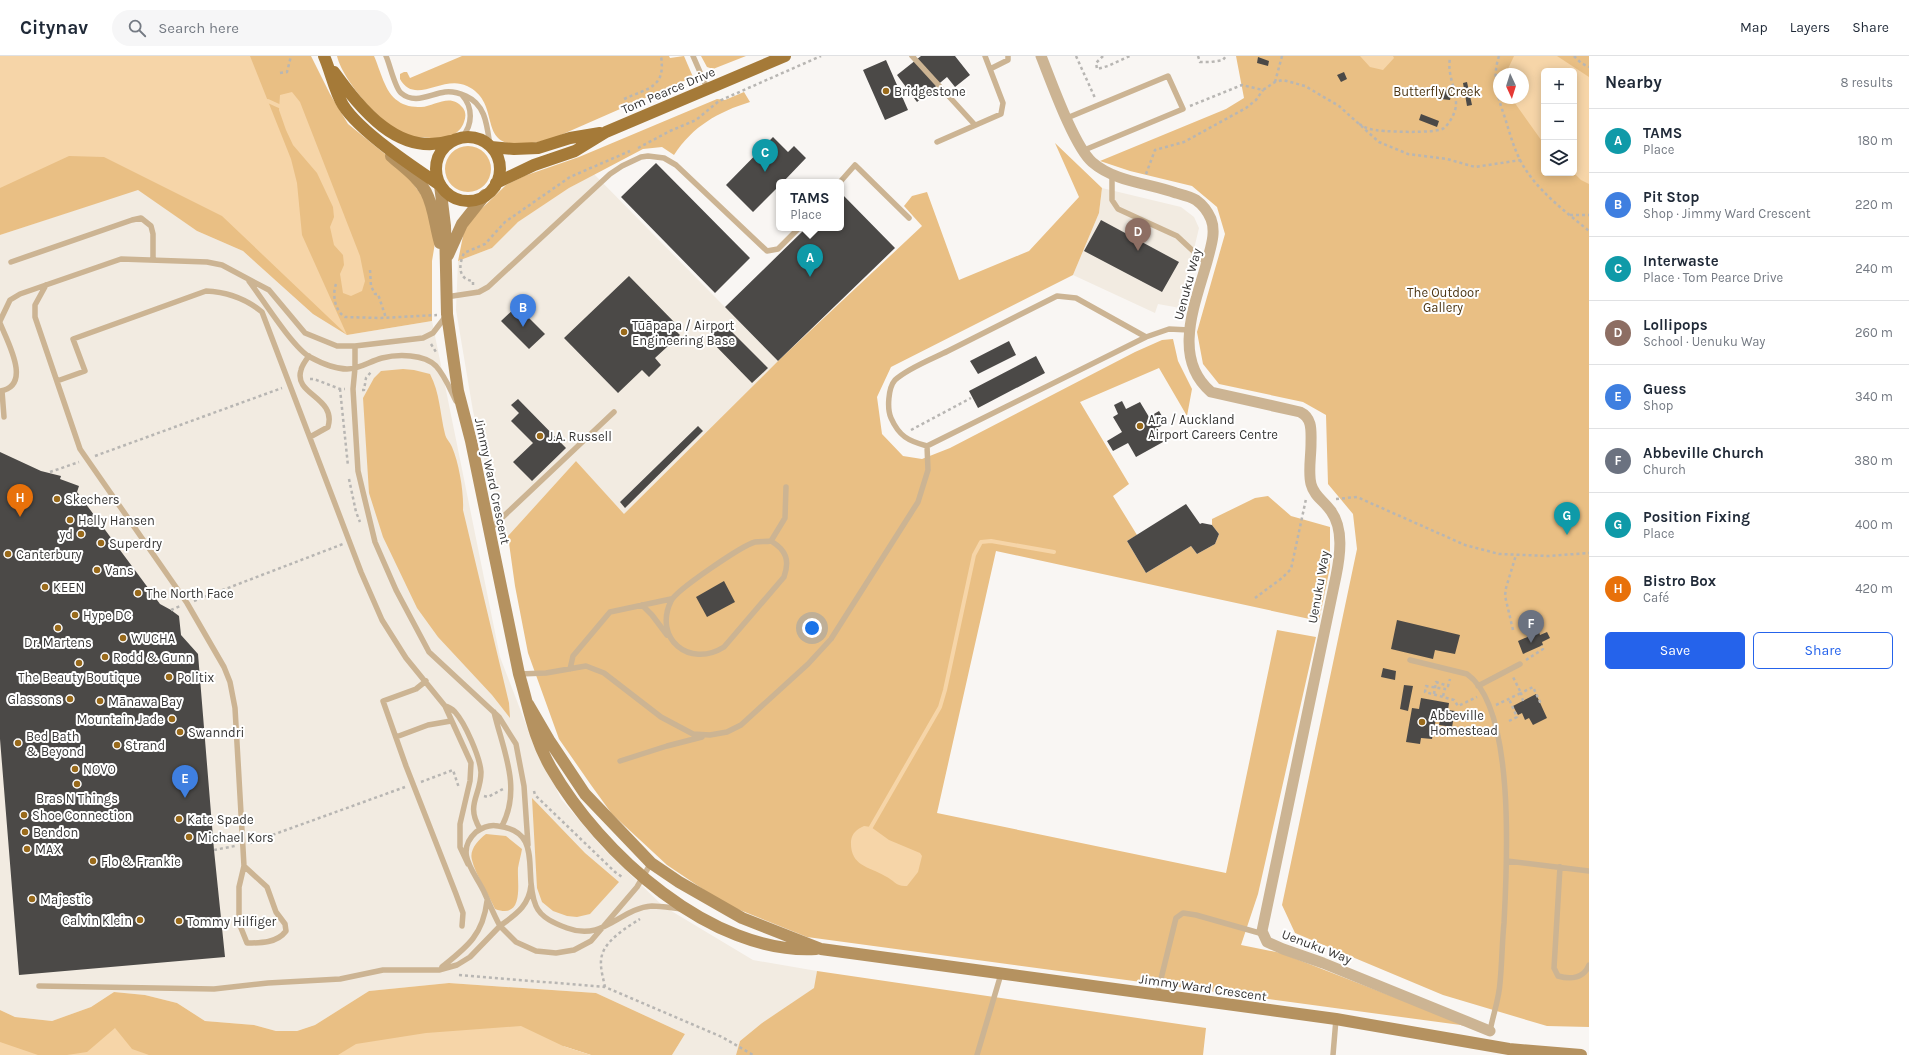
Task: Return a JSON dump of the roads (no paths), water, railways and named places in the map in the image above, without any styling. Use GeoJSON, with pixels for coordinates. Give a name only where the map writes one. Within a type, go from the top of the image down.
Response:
{"type":"FeatureCollection","features":[{"type":"Feature","properties":{"kind":"main road","name":"Tom Pearce Drive"},"geometry":{"type":"LineString","coordinates":[[496,183],[534,165],[575,152],[606,132],[706,88],[785,56]]}},
{"type":"Feature","properties":{"kind":"main road"},"geometry":{"type":"LineString","coordinates":[[325,60],[365,110],[394,135],[405,140],[422,144],[441,144],[457,139],[472,137],[482,140],[491,146],[499,162],[500,172],[496,183],[486,195],[476,200],[466,201],[447,193],[440,185],[360,126],[344,107],[325,60]]}},
{"type":"Feature","properties":{"kind":"main road","name":"Tom Pearce Drive"},"geometry":{"type":"LineString","coordinates":[[491,146],[514,149],[538,148],[570,138],[606,132]]}},
{"type":"Feature","properties":{"kind":"main road"},"geometry":{"type":"LineString","coordinates":[[440,185],[436,175],[438,155],[444,147],[457,139]]}},
{"type":"Feature","properties":{"kind":"street","name":"Uenuku Way"},"geometry":{"type":"LineString","coordinates":[[1041,56],[1082,151],[1091,161],[1112,175],[1167,190],[1193,199],[1206,210],[1211,219],[1213,232],[1207,264],[1190,330],[1190,355],[1194,368],[1204,386],[1211,392],[1300,412],[1309,420],[1311,441],[1310,483],[1316,496],[1335,517],[1337,524],[1339,561],[1263,934],[1268,942],[1283,949],[1323,963],[1490,1031]]}},
{"type":"Feature","properties":{"kind":"street"},"geometry":{"type":"LineString","coordinates":[[360,126],[383,149],[416,178],[426,191],[446,261]]}},
{"type":"Feature","properties":{"kind":"street","name":"Jimmy Ward Crescent"},"geometry":{"type":"LineString","coordinates":[[440,185],[445,226],[447,314],[458,391],[519,674],[528,704],[530,719],[535,735],[550,767],[576,808],[643,878],[686,910],[758,943],[790,949],[821,949],[1336,1019],[1509,1049],[1581,1055]]}},
{"type":"Feature","properties":{"kind":"street","name":"Jimmy Ward Crescent"},"geometry":{"type":"LineString","coordinates":[[446,261],[462,224],[486,195]]}},
{"type":"Feature","properties":{"kind":"street","name":"Jimmy Ward Crescent"},"geometry":{"type":"LineString","coordinates":[[528,704],[549,740],[585,794],[651,863],[679,882],[742,918],[821,949]]}},
{"type":"Feature","properties":{"kind":"lane"},"geometry":{"type":"LineString","coordinates":[[386,56],[397,88],[406,96],[420,98],[444,92],[460,94],[471,98],[480,106],[485,118],[491,146]]}},
{"type":"Feature","properties":{"kind":"lane"},"geometry":{"type":"LineString","coordinates":[[693,56],[706,88]]}},
{"type":"Feature","properties":{"kind":"lane"},"geometry":{"type":"LineString","coordinates":[[912,56],[975,125]]}},
{"type":"Feature","properties":{"kind":"lane"},"geometry":{"type":"LineString","coordinates":[[937,142],[1001,114],[1003,103],[985,56]]}},
{"type":"Feature","properties":{"kind":"lane"},"geometry":{"type":"LineString","coordinates":[[990,69],[1008,60],[1008,56]]}},
{"type":"Feature","properties":{"kind":"lane"},"geometry":{"type":"LineString","coordinates":[[1067,118],[1168,76],[1183,109],[1082,151]]}},
{"type":"Feature","properties":{"kind":"lane"},"geometry":{"type":"LineString","coordinates":[[457,139],[468,129],[470,116],[465,98],[460,94]]}},
{"type":"Feature","properties":{"kind":"lane"},"geometry":{"type":"LineString","coordinates":[[446,297],[475,293],[488,287],[610,174],[641,157],[657,156],[676,165],[767,251],[778,249],[796,231]]}},
{"type":"Feature","properties":{"kind":"lane"},"geometry":{"type":"LineString","coordinates":[[843,179],[855,165],[909,218]]}},
{"type":"Feature","properties":{"kind":"lane"},"geometry":{"type":"LineString","coordinates":[[1112,175],[1112,200],[1118,209],[1177,236],[1207,264]]}},
{"type":"Feature","properties":{"kind":"lane"},"geometry":{"type":"LineString","coordinates":[[11,262],[141,218],[151,226],[153,234],[153,259]]}},
{"type":"Feature","properties":{"kind":"lane"},"geometry":{"type":"LineString","coordinates":[[4,417],[1,391],[11,386],[17,376],[16,363],[0,322],[10,300],[20,294],[113,261],[130,258],[207,262],[222,265],[249,281],[259,284],[269,290],[305,333],[337,346],[355,346],[423,338],[433,333],[447,314]]}},
{"type":"Feature","properties":{"kind":"lane"},"geometry":{"type":"LineString","coordinates":[[249,281],[294,342],[309,356],[335,368],[355,368],[382,358],[411,355],[426,358],[441,372],[465,419]]}},
{"type":"Feature","properties":{"kind":"lane"},"geometry":{"type":"LineString","coordinates":[[46,285],[35,305],[35,317],[76,440],[87,459],[187,603],[221,662],[230,682],[235,708],[244,866],[239,888],[239,923],[247,942],[261,943],[282,936],[286,931],[284,924],[276,912],[267,887],[244,866]]}},
{"type":"Feature","properties":{"kind":"lane"},"geometry":{"type":"LineString","coordinates":[[56,381],[85,371],[73,339],[206,291],[221,292],[240,297],[262,312],[291,384],[350,542],[382,620],[406,658],[445,706],[451,721],[461,738],[471,763],[470,781],[460,824],[460,847],[500,926],[523,946],[536,951],[556,953],[574,950],[591,941],[601,930],[643,878],[651,863]]}},
{"type":"Feature","properties":{"kind":"lane"},"geometry":{"type":"LineString","coordinates":[[1146,337],[1076,298],[1057,296],[916,366],[894,381],[889,397],[888,411],[892,422],[899,432],[910,442],[927,446],[1146,337],[1169,329],[1190,330]]}},
{"type":"Feature","properties":{"kind":"lane"},"geometry":{"type":"LineString","coordinates":[[355,346],[353,389],[358,471],[375,542],[396,590],[429,652],[494,712],[510,733],[518,752],[524,786],[531,885],[536,907],[546,918],[576,931],[601,930],[616,920],[652,906],[686,910]]}},
{"type":"Feature","properties":{"kind":"lane"},"geometry":{"type":"LineString","coordinates":[[309,356],[300,371],[302,380],[305,388],[329,410],[331,419],[328,426],[310,436]]}},
{"type":"Feature","properties":{"kind":"lane"},"geometry":{"type":"LineString","coordinates":[[489,530],[614,412]]}},
{"type":"Feature","properties":{"kind":"lane"},"geometry":{"type":"LineString","coordinates":[[620,761],[666,746],[727,732],[741,725],[808,664],[831,639],[918,502],[928,470],[927,446]]}},
{"type":"Feature","properties":{"kind":"lane"},"geometry":{"type":"LineString","coordinates":[[771,541],[785,518],[786,487]]}},
{"type":"Feature","properties":{"kind":"lane"},"geometry":{"type":"LineString","coordinates":[[570,669],[573,656],[610,612],[642,605],[671,599],[734,552],[756,542],[771,541],[779,546],[785,554],[786,570],[784,577],[724,647],[717,651],[692,655],[686,652],[667,635],[652,615],[642,605]]}},
{"type":"Feature","properties":{"kind":"lane"},"geometry":{"type":"LineString","coordinates":[[667,635],[666,614],[671,599]]}},
{"type":"Feature","properties":{"kind":"lane"},"geometry":{"type":"LineString","coordinates":[[1410,660],[1467,674],[1473,678],[1490,708],[1497,735],[1503,768],[1507,861],[1500,985],[1490,1031]]}},
{"type":"Feature","properties":{"kind":"lane"},"geometry":{"type":"LineString","coordinates":[[1478,686],[1520,664]]}},
{"type":"Feature","properties":{"kind":"lane"},"geometry":{"type":"LineString","coordinates":[[519,674],[532,675],[586,666],[604,673],[661,717],[678,727],[693,734],[710,735]]}},
{"type":"Feature","properties":{"kind":"lane"},"geometry":{"type":"LineString","coordinates":[[426,681],[423,686],[383,701],[463,913],[462,926]]}},
{"type":"Feature","properties":{"kind":"lane"},"geometry":{"type":"LineString","coordinates":[[445,706],[456,712],[464,724],[480,765],[480,780],[472,808],[480,829]]}},
{"type":"Feature","properties":{"kind":"lane"},"geometry":{"type":"LineString","coordinates":[[494,712],[509,765],[512,788],[511,804],[502,826]]}},
{"type":"Feature","properties":{"kind":"lane"},"geometry":{"type":"LineString","coordinates":[[396,737],[428,725],[451,721]]}},
{"type":"Feature","properties":{"kind":"lane"},"geometry":{"type":"LineString","coordinates":[[468,864],[466,849],[468,841],[484,826],[502,826],[518,832],[528,845]]}},
{"type":"Feature","properties":{"kind":"lane"},"geometry":{"type":"LineString","coordinates":[[1507,861],[1589,871]]}},
{"type":"Feature","properties":{"kind":"lane"},"geometry":{"type":"LineString","coordinates":[[1560,867],[1554,968],[1558,976],[1569,978],[1579,977],[1584,973],[1589,965]]}},
{"type":"Feature","properties":{"kind":"lane"},"geometry":{"type":"LineString","coordinates":[[39,986],[214,989],[268,983],[340,979],[383,970],[439,970],[457,964],[470,957],[500,926],[527,903],[531,885]]}},
{"type":"Feature","properties":{"kind":"lane"},"geometry":{"type":"LineString","coordinates":[[439,970],[474,939],[486,909],[487,900]]}},
{"type":"Feature","properties":{"kind":"lane"},"geometry":{"type":"LineString","coordinates":[[1157,995],[1176,918],[1183,913],[1196,914],[1263,934]]}},
{"type":"Feature","properties":{"kind":"lane"},"geometry":{"type":"LineString","coordinates":[[978,1055],[1001,974]]}},
{"type":"Feature","properties":{"kind":"lane"},"geometry":{"type":"LineString","coordinates":[[1333,1055],[1336,1019]]}},
{"type":"Feature","properties":{"kind":"waterway"},"geometry":{"type":"LineString","coordinates":[[268,101],[279,106]]}},
{"type":"Feature","properties":{"kind":"waterway"},"geometry":{"type":"LineString","coordinates":[[871,827],[940,707],[974,555],[981,542],[991,541],[1054,552]]}},
{"type":"Feature","properties":{"kind":"place","name":"Bridgestone"},"geometry":{"type":"Point","coordinates":[886,91]}},
{"type":"Feature","properties":{"kind":"place","name":"Interwaste"},"geometry":{"type":"Point","coordinates":[765,172]}},
{"type":"Feature","properties":{"kind":"place","name":"Lollipops"},"geometry":{"type":"Point","coordinates":[1138,251]}},
{"type":"Feature","properties":{"kind":"place","name":"TAMS"},"geometry":{"type":"Point","coordinates":[810,277]}},
{"type":"Feature","properties":{"kind":"place","name":"Pit Stop"},"geometry":{"type":"Point","coordinates":[523,327]}},
{"type":"Feature","properties":{"kind":"place","name":"Tūāpapa / Airport Engineering Base"},"geometry":{"type":"Point","coordinates":[624,332]}},
{"type":"Feature","properties":{"kind":"place","name":"Ara / Auckland Airport Careers Centre"},"geometry":{"type":"Point","coordinates":[1140,426]}},
{"type":"Feature","properties":{"kind":"place","name":"J.A. Russell"},"geometry":{"type":"Point","coordinates":[540,436]}},
{"type":"Feature","properties":{"kind":"place","name":"Skechers"},"geometry":{"type":"Point","coordinates":[57,499]}},
{"type":"Feature","properties":{"kind":"place","name":"Bistro Box"},"geometry":{"type":"Point","coordinates":[20,517]}},
{"type":"Feature","properties":{"kind":"place","name":"Helly Hansen"},"geometry":{"type":"Point","coordinates":[70,520]}},
{"type":"Feature","properties":{"kind":"place","name":"yd"},"geometry":{"type":"Point","coordinates":[81,534]}},
{"type":"Feature","properties":{"kind":"place","name":"Position Fixing"},"geometry":{"type":"Point","coordinates":[1567,535]}},
{"type":"Feature","properties":{"kind":"place","name":"Superdry"},"geometry":{"type":"Point","coordinates":[101,543]}},
{"type":"Feature","properties":{"kind":"place","name":"Canterbury"},"geometry":{"type":"Point","coordinates":[8,554]}},
{"type":"Feature","properties":{"kind":"place","name":"Vans"},"geometry":{"type":"Point","coordinates":[97,570]}},
{"type":"Feature","properties":{"kind":"place","name":"KEEN"},"geometry":{"type":"Point","coordinates":[45,587]}},
{"type":"Feature","properties":{"kind":"place","name":"The North Face"},"geometry":{"type":"Point","coordinates":[138,593]}},
{"type":"Feature","properties":{"kind":"place","name":"Hype DC"},"geometry":{"type":"Point","coordinates":[75,615]}},
{"type":"Feature","properties":{"kind":"place","name":"Dr. Martens"},"geometry":{"type":"Point","coordinates":[58,628]}},
{"type":"Feature","properties":{"kind":"place","name":"WUCHA"},"geometry":{"type":"Point","coordinates":[123,638]}},
{"type":"Feature","properties":{"kind":"place","name":"Abbeville Church"},"geometry":{"type":"Point","coordinates":[1531,643]}},
{"type":"Feature","properties":{"kind":"place","name":"Rodd & Gunn"},"geometry":{"type":"Point","coordinates":[105,657]}},
{"type":"Feature","properties":{"kind":"place","name":"The Beauty Boutique"},"geometry":{"type":"Point","coordinates":[79,663]}},
{"type":"Feature","properties":{"kind":"place","name":"Politix"},"geometry":{"type":"Point","coordinates":[169,677]}},
{"type":"Feature","properties":{"kind":"place","name":"Glassons"},"geometry":{"type":"Point","coordinates":[70,699]}},
{"type":"Feature","properties":{"kind":"place","name":"Mānawa Bay"},"geometry":{"type":"Point","coordinates":[100,701]}},
{"type":"Feature","properties":{"kind":"place","name":"Mountain Jade"},"geometry":{"type":"Point","coordinates":[172,719]}},
{"type":"Feature","properties":{"kind":"place","name":"Abbeville Homestead"},"geometry":{"type":"Point","coordinates":[1422,722]}},
{"type":"Feature","properties":{"kind":"place","name":"Swanndri"},"geometry":{"type":"Point","coordinates":[180,732]}},
{"type":"Feature","properties":{"kind":"place","name":"Bed Bath & Beyond"},"geometry":{"type":"Point","coordinates":[18,743]}},
{"type":"Feature","properties":{"kind":"place","name":"Strand"},"geometry":{"type":"Point","coordinates":[117,745]}},
{"type":"Feature","properties":{"kind":"place","name":"NOVO"},"geometry":{"type":"Point","coordinates":[75,769]}},
{"type":"Feature","properties":{"kind":"place","name":"Bras N Things"},"geometry":{"type":"Point","coordinates":[77,784]}},
{"type":"Feature","properties":{"kind":"place","name":"Guess"},"geometry":{"type":"Point","coordinates":[185,798]}},
{"type":"Feature","properties":{"kind":"place","name":"Shoe Connection"},"geometry":{"type":"Point","coordinates":[24,815]}},
{"type":"Feature","properties":{"kind":"place","name":"Kate Spade"},"geometry":{"type":"Point","coordinates":[179,819]}},
{"type":"Feature","properties":{"kind":"place","name":"Bendon"},"geometry":{"type":"Point","coordinates":[25,832]}},
{"type":"Feature","properties":{"kind":"place","name":"Michael Kors"},"geometry":{"type":"Point","coordinates":[189,837]}},
{"type":"Feature","properties":{"kind":"place","name":"MAX"},"geometry":{"type":"Point","coordinates":[27,849]}},
{"type":"Feature","properties":{"kind":"place","name":"Flo & Frankie"},"geometry":{"type":"Point","coordinates":[93,861]}},
{"type":"Feature","properties":{"kind":"place","name":"Majestic"},"geometry":{"type":"Point","coordinates":[32,899]}},
{"type":"Feature","properties":{"kind":"place","name":"Calvin Klein"},"geometry":{"type":"Point","coordinates":[140,920]}},
{"type":"Feature","properties":{"kind":"place","name":"Tommy Hilfiger"},"geometry":{"type":"Point","coordinates":[179,921]}},
{"type":"Feature","properties":{"kind":"park label","name":"Butterfly Creek"},"geometry":{"type":"Point","coordinates":[1437,91]}},
{"type":"Feature","properties":{"kind":"park label","name":"The Outdoor Gallery"},"geometry":{"type":"Point","coordinates":[1443,300]}}]}
